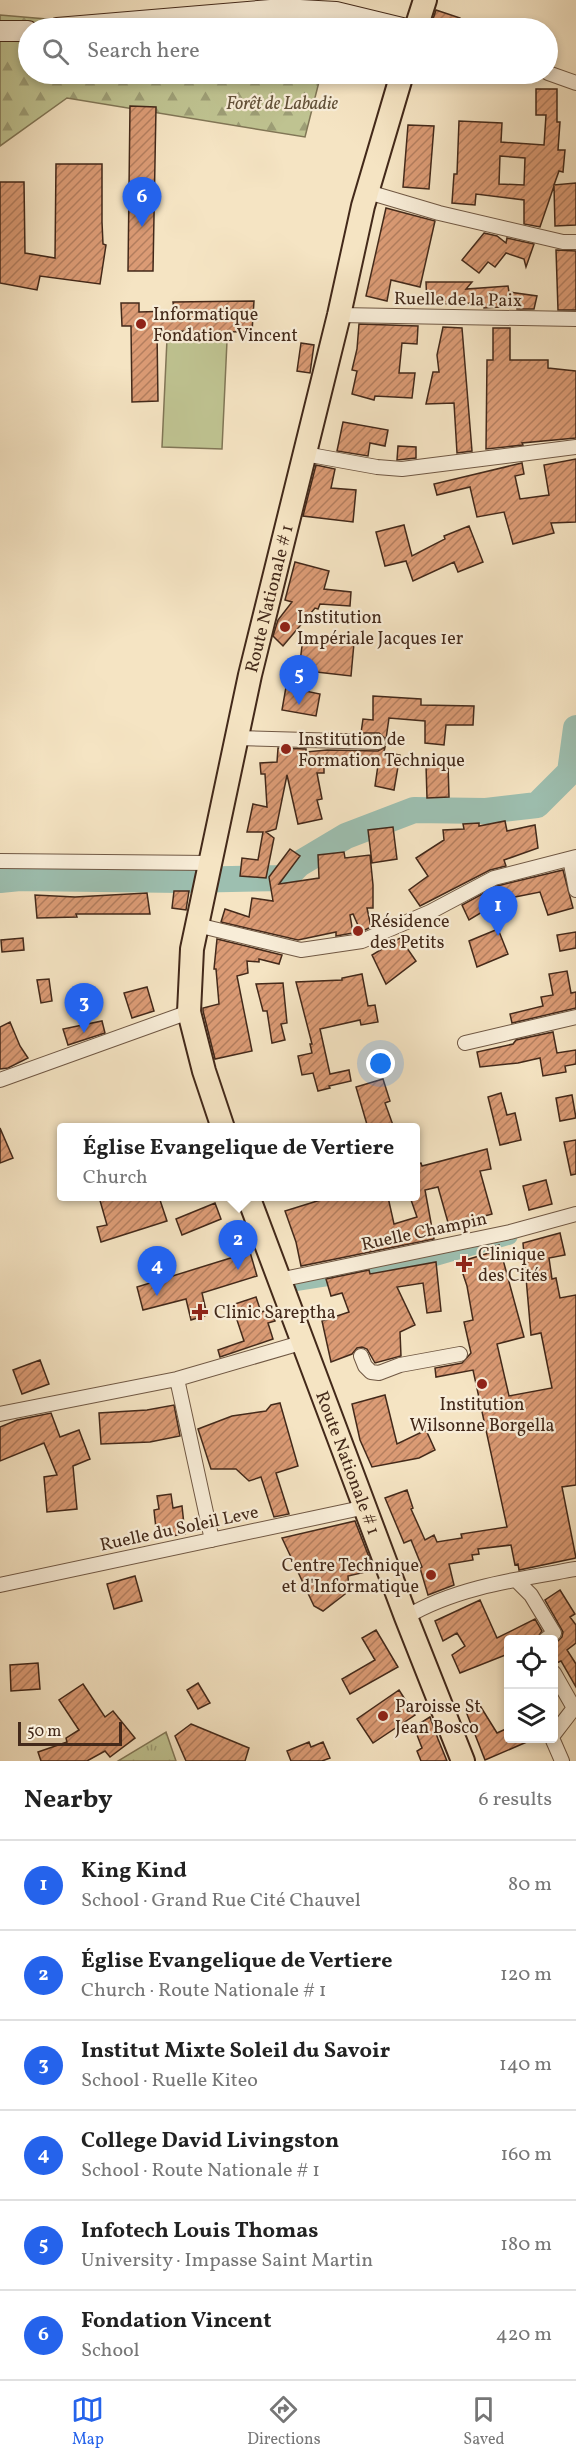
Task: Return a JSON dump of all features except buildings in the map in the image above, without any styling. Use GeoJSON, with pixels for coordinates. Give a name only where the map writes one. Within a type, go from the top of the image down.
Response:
{"type":"FeatureCollection","features":[{"type":"Feature","properties":{"kind":"main road"},"geometry":{"type":"LineString","coordinates":[[419,18],[425,0]]}},
{"type":"Feature","properties":{"kind":"main road","name":"Route Nationale # 1"},"geometry":{"type":"LineString","coordinates":[[221,1123],[204,1071],[189,1012],[192,949],[237,738],[363,206],[399,84]]}},
{"type":"Feature","properties":{"kind":"main road","name":"Route Nationale # 1"},"geometry":{"type":"LineString","coordinates":[[249,1201],[406,1617],[463,1761]]}},
{"type":"Feature","properties":{"kind":"street"},"geometry":{"type":"LineString","coordinates":[[175,18],[282,9],[336,12],[361,18]]}},
{"type":"Feature","properties":{"kind":"street"},"geometry":{"type":"LineString","coordinates":[[0,31],[18,31]]}},
{"type":"Feature","properties":{"kind":"street"},"geometry":{"type":"LineString","coordinates":[[558,77],[576,83]]}},
{"type":"Feature","properties":{"kind":"street"},"geometry":{"type":"LineString","coordinates":[[368,192],[439,213],[563,242],[576,242]]}},
{"type":"Feature","properties":{"kind":"street","name":"Ruelle de la Paix"},"geometry":{"type":"LineString","coordinates":[[339,315],[576,320]]}},
{"type":"Feature","properties":{"kind":"street"},"geometry":{"type":"LineString","coordinates":[[304,454],[402,469],[576,447]]}},
{"type":"Feature","properties":{"kind":"street"},"geometry":{"type":"LineString","coordinates":[[237,738],[378,742]]}},
{"type":"Feature","properties":{"kind":"street"},"geometry":{"type":"LineString","coordinates":[[197,925],[301,950],[362,941],[430,912],[494,879],[573,858],[576,890]]}},
{"type":"Feature","properties":{"kind":"street"},"geometry":{"type":"LineString","coordinates":[[0,861],[210,863]]}},
{"type":"Feature","properties":{"kind":"street"},"geometry":{"type":"LineString","coordinates":[[0,1080],[189,1012]]}},
{"type":"Feature","properties":{"kind":"street"},"geometry":{"type":"LineString","coordinates":[[465,1043],[576,1017]]}},
{"type":"Feature","properties":{"kind":"street","name":"Ruelle Champin"},"geometry":{"type":"LineString","coordinates":[[279,1280],[510,1232],[576,1214]]}},
{"type":"Feature","properties":{"kind":"street"},"geometry":{"type":"LineString","coordinates":[[0,1414],[177,1379],[304,1342]]}},
{"type":"Feature","properties":{"kind":"street"},"geometry":{"type":"LineString","coordinates":[[361,1356],[365,1366],[371,1372],[379,1372],[400,1365],[460,1354]]}},
{"type":"Feature","properties":{"kind":"street"},"geometry":{"type":"LineString","coordinates":[[177,1379],[212,1540]]}},
{"type":"Feature","properties":{"kind":"street","name":"Ruelle du Soleil Leve"},"geometry":{"type":"LineString","coordinates":[[0,1585],[366,1507]]}},
{"type":"Feature","properties":{"kind":"street"},"geometry":{"type":"LineString","coordinates":[[406,1617],[430,1603],[516,1580],[576,1569]]}},
{"type":"Feature","properties":{"kind":"street"},"geometry":{"type":"LineString","coordinates":[[516,1580],[531,1595],[554,1633],[551,1635]]}},
{"type":"Feature","properties":{"kind":"street"},"geometry":{"type":"LineString","coordinates":[[558,1680],[574,1708],[558,1729]]}},
{"type":"Feature","properties":{"kind":"street"},"geometry":{"type":"LineString","coordinates":[[554,1743],[562,1761]]}},
{"type":"Feature","properties":{"kind":"green space","name":"Forêt de Labadie"},"geometry":{"type":"Polygon","coordinates":[[[0,15],[35,18],[18,18],[18,84],[318,84],[305,137],[67,98],[0,146],[0,15]]]}},
{"type":"Feature","properties":{"kind":"green space"},"geometry":{"type":"Polygon","coordinates":[[[167,339],[227,341],[222,449],[162,447],[167,339]]]}},
{"type":"Feature","properties":{"kind":"green space"},"geometry":{"type":"Polygon","coordinates":[[[166,1732],[176,1761],[118,1761],[166,1732]]]}},
{"type":"Feature","properties":{"kind":"waterway"},"geometry":{"type":"LineString","coordinates":[[0,880],[20,878],[182,880],[285,878],[299,864],[346,836],[414,810],[486,811],[537,805],[570,772],[576,728]]}},
{"type":"Feature","properties":{"kind":"waterway"},"geometry":{"type":"LineString","coordinates":[[293,1284],[413,1265],[510,1237]]}},
{"type":"Feature","properties":{"kind":"place","name":"Fondation Vincent"},"geometry":{"type":"Point","coordinates":[142,227]}},
{"type":"Feature","properties":{"kind":"place","name":"Informatique Fondation Vincent"},"geometry":{"type":"Point","coordinates":[141,324]}},
{"type":"Feature","properties":{"kind":"place","name":"Institution Impériale Jacques 1er"},"geometry":{"type":"Point","coordinates":[285,627]}},
{"type":"Feature","properties":{"kind":"place","name":"Infotech Louis Thomas"},"geometry":{"type":"Point","coordinates":[299,705]}},
{"type":"Feature","properties":{"kind":"place","name":"Institution de Formation Technique"},"geometry":{"type":"Point","coordinates":[286,749]}},
{"type":"Feature","properties":{"kind":"place","name":"Résidence des Petits"},"geometry":{"type":"Point","coordinates":[358,931]}},
{"type":"Feature","properties":{"kind":"place","name":"King Kind"},"geometry":{"type":"Point","coordinates":[498,936]}},
{"type":"Feature","properties":{"kind":"place","name":"Institut Mixte Soleil du Savoir"},"geometry":{"type":"Point","coordinates":[84,1033]}},
{"type":"Feature","properties":{"kind":"place","name":"Clinique des Cités"},"geometry":{"type":"Point","coordinates":[464,1264]}},
{"type":"Feature","properties":{"kind":"place","name":"Église Evangelique de Vertiere"},"geometry":{"type":"Point","coordinates":[238,1270]}},
{"type":"Feature","properties":{"kind":"place","name":"College David Livingston"},"geometry":{"type":"Point","coordinates":[157,1296]}},
{"type":"Feature","properties":{"kind":"place","name":"Clinic Sareptha"},"geometry":{"type":"Point","coordinates":[200,1312]}},
{"type":"Feature","properties":{"kind":"place","name":"Institution Wilsonne Borgella"},"geometry":{"type":"Point","coordinates":[482,1384]}},
{"type":"Feature","properties":{"kind":"place","name":"Centre Technique et d'Informatique"},"geometry":{"type":"Point","coordinates":[431,1575]}},
{"type":"Feature","properties":{"kind":"place","name":"Paroisse St Jean Bosco"},"geometry":{"type":"Point","coordinates":[383,1716]}}]}
